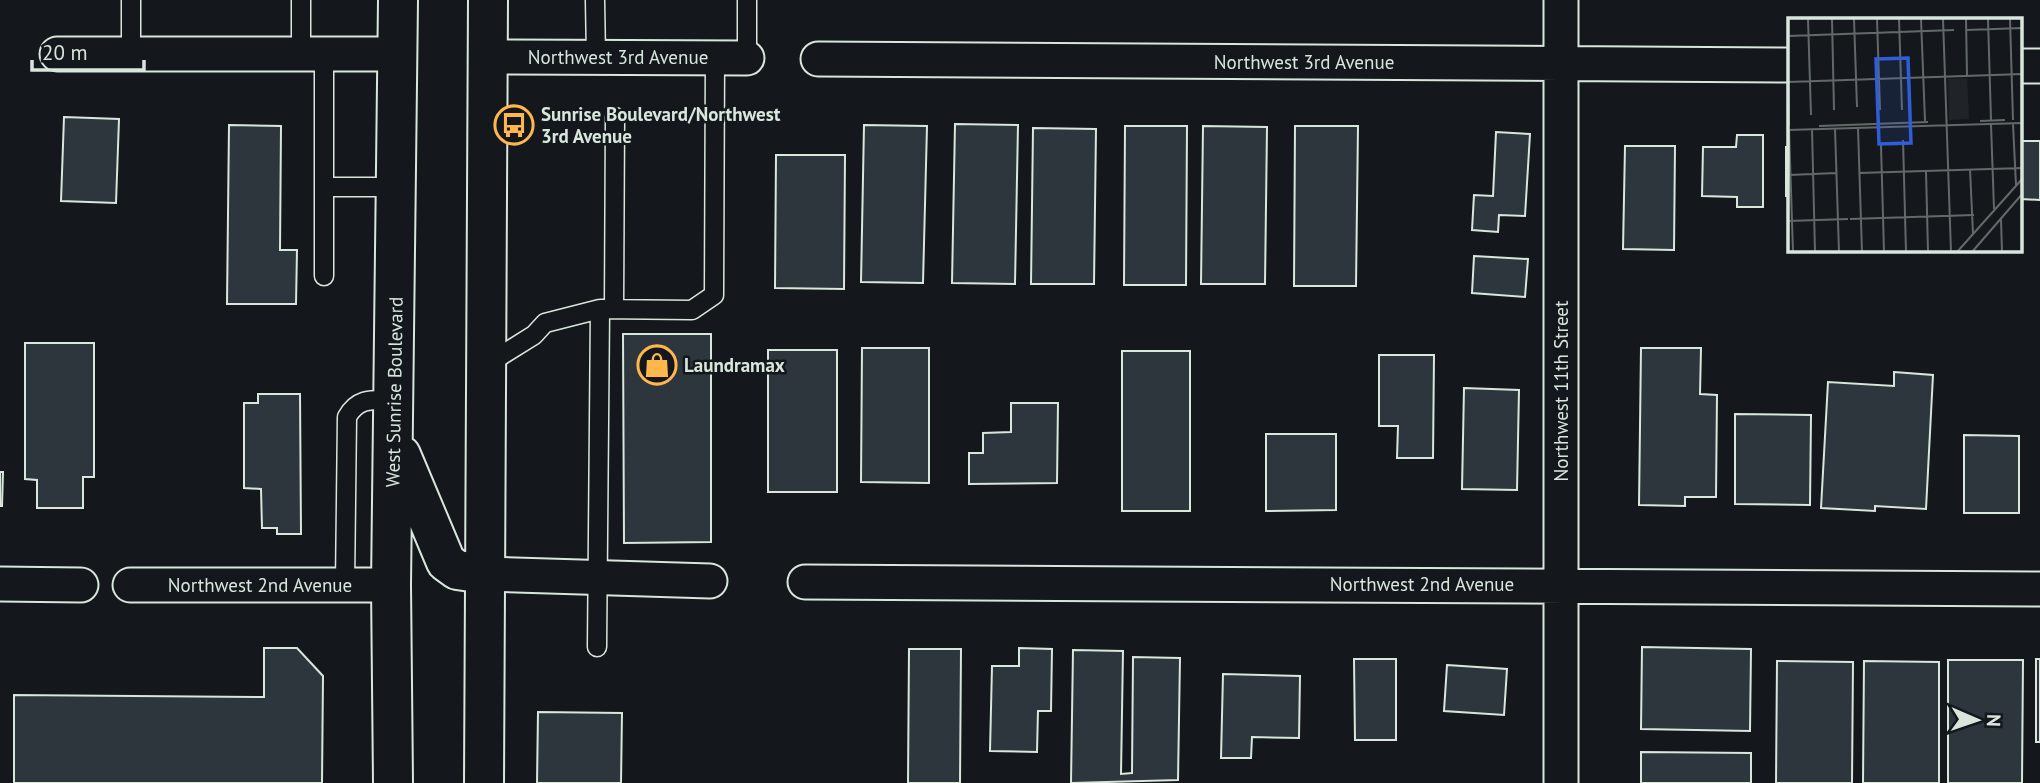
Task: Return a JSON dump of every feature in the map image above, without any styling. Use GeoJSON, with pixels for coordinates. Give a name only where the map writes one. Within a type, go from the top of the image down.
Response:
{"type":"FeatureCollection","features":[{"type":"Feature","properties":{"kind":"main road","name":"West Sunrise Boulevard"},"geometry":{"type":"LineString","coordinates":[[393,783],[391,585],[398,0]]}},
{"type":"Feature","properties":{"kind":"main road"},"geometry":{"type":"LineString","coordinates":[[484,783],[488,0]]}},
{"type":"Feature","properties":{"kind":"main road"},"geometry":{"type":"LineString","coordinates":[[393,437],[446,562],[457,570],[485,574]]}},
{"type":"Feature","properties":{"kind":"street","name":"Northwest 11th Street"},"geometry":{"type":"LineString","coordinates":[[1561,0],[1561,783]]}},
{"type":"Feature","properties":{"kind":"street"},"geometry":{"type":"LineString","coordinates":[[57,54],[398,54]]}},
{"type":"Feature","properties":{"kind":"street","name":"Northwest 3rd Avenue"},"geometry":{"type":"LineString","coordinates":[[488,57],[747,58]]}},
{"type":"Feature","properties":{"kind":"street","name":"Northwest 3rd Avenue"},"geometry":{"type":"LineString","coordinates":[[818,59],[1788,65]]}},
{"type":"Feature","properties":{"kind":"street"},"geometry":{"type":"LineString","coordinates":[[2022,66],[2040,66]]}},
{"type":"Feature","properties":{"kind":"street"},"geometry":{"type":"LineString","coordinates":[[485,574],[597,575],[710,581]]}},
{"type":"Feature","properties":{"kind":"street","name":"Northwest 2nd Avenue"},"geometry":{"type":"LineString","coordinates":[[805,582],[2040,589]]}},
{"type":"Feature","properties":{"kind":"street"},"geometry":{"type":"LineString","coordinates":[[0,584],[81,585]]}},
{"type":"Feature","properties":{"kind":"street","name":"Northwest 2nd Avenue"},"geometry":{"type":"LineString","coordinates":[[130,585],[391,585]]}},
{"type":"Feature","properties":{"kind":"lane"},"geometry":{"type":"LineString","coordinates":[[131,0],[131,54]]}},
{"type":"Feature","properties":{"kind":"lane"},"geometry":{"type":"LineString","coordinates":[[301,0],[313,53],[324,187],[324,276]]}},
{"type":"Feature","properties":{"kind":"lane"},"geometry":{"type":"LineString","coordinates":[[595,0],[596,57]]}},
{"type":"Feature","properties":{"kind":"lane"},"geometry":{"type":"LineString","coordinates":[[747,0],[747,58]]}},
{"type":"Feature","properties":{"kind":"lane"},"geometry":{"type":"LineString","coordinates":[[486,365],[534,335],[545,323],[607,309],[692,310],[714,295],[715,58]]}},
{"type":"Feature","properties":{"kind":"lane"},"geometry":{"type":"LineString","coordinates":[[597,647],[597,575],[615,117]]}},
{"type":"Feature","properties":{"kind":"lane"},"geometry":{"type":"LineString","coordinates":[[324,187],[397,187]]}},
{"type":"Feature","properties":{"kind":"lane"},"geometry":{"type":"LineString","coordinates":[[345,585],[347,416],[354,404],[365,400],[394,400]]}},
{"type":"Feature","properties":{"kind":"building"},"geometry":{"type":"Polygon","coordinates":[[[64,117],[119,119],[116,203],[61,201],[64,117]]]}},
{"type":"Feature","properties":{"kind":"building"},"geometry":{"type":"Polygon","coordinates":[[[955,124],[1018,125],[1015,284],[952,283],[955,124]]]}},
{"type":"Feature","properties":{"kind":"building"},"geometry":{"type":"Polygon","coordinates":[[[229,125],[281,126],[280,250],[297,250],[296,304],[227,304],[229,125]]]}},
{"type":"Feature","properties":{"kind":"building"},"geometry":{"type":"Polygon","coordinates":[[[864,125],[927,126],[923,283],[861,282],[864,125]]]}},
{"type":"Feature","properties":{"kind":"building"},"geometry":{"type":"Polygon","coordinates":[[[1125,126],[1187,126],[1186,285],[1124,285],[1125,126]]]}},
{"type":"Feature","properties":{"kind":"building"},"geometry":{"type":"Polygon","coordinates":[[[1203,126],[1267,127],[1265,284],[1201,284],[1203,126]]]}},
{"type":"Feature","properties":{"kind":"building"},"geometry":{"type":"Polygon","coordinates":[[[1295,126],[1358,126],[1356,286],[1294,286],[1295,126]]]}},
{"type":"Feature","properties":{"kind":"building"},"geometry":{"type":"Polygon","coordinates":[[[1033,128],[1096,129],[1094,284],[1031,284],[1033,128]]]}},
{"type":"Feature","properties":{"kind":"building"},"geometry":{"type":"Polygon","coordinates":[[[1496,132],[1530,134],[1525,216],[1499,215],[1498,232],[1472,230],[1474,195],[1493,196],[1496,132]]]}},
{"type":"Feature","properties":{"kind":"building"},"geometry":{"type":"Polygon","coordinates":[[[1737,135],[1763,135],[1763,207],[1737,207],[1737,197],[1702,196],[1703,147],[1736,147],[1737,135]]]}},
{"type":"Feature","properties":{"kind":"building"},"geometry":{"type":"Polygon","coordinates":[[[2022,141],[2040,141],[2040,200],[2022,199],[2022,141]]]}},
{"type":"Feature","properties":{"kind":"building"},"geometry":{"type":"Polygon","coordinates":[[[1625,146],[1675,146],[1674,250],[1623,249],[1625,146]]]}},
{"type":"Feature","properties":{"kind":"building"},"geometry":{"type":"Polygon","coordinates":[[[1786,147],[1788,147],[1788,196],[1786,147]]]}},
{"type":"Feature","properties":{"kind":"building"},"geometry":{"type":"Polygon","coordinates":[[[776,155],[845,155],[844,289],[775,288],[776,155]]]}},
{"type":"Feature","properties":{"kind":"building"},"geometry":{"type":"Polygon","coordinates":[[[1474,256],[1528,259],[1525,297],[1472,293],[1474,256]]]}},
{"type":"Feature","properties":{"kind":"building"},"geometry":{"type":"Polygon","coordinates":[[[623,334],[711,334],[711,542],[624,543],[623,334]]]}},
{"type":"Feature","properties":{"kind":"building"},"geometry":{"type":"Polygon","coordinates":[[[25,343],[94,343],[94,477],[83,477],[83,508],[37,508],[37,480],[25,479],[25,343]]]}},
{"type":"Feature","properties":{"kind":"building"},"geometry":{"type":"Polygon","coordinates":[[[862,348],[929,348],[929,483],[861,482],[862,348]]]}},
{"type":"Feature","properties":{"kind":"building"},"geometry":{"type":"Polygon","coordinates":[[[1641,348],[1701,348],[1700,394],[1717,395],[1716,497],[1685,497],[1685,506],[1639,505],[1641,348]]]}},
{"type":"Feature","properties":{"kind":"building"},"geometry":{"type":"Polygon","coordinates":[[[768,350],[837,350],[837,492],[768,492],[768,350]]]}},
{"type":"Feature","properties":{"kind":"building"},"geometry":{"type":"Polygon","coordinates":[[[1122,351],[1190,351],[1190,511],[1122,511],[1122,351]]]}},
{"type":"Feature","properties":{"kind":"building"},"geometry":{"type":"Polygon","coordinates":[[[1379,355],[1434,355],[1433,458],[1397,458],[1398,426],[1379,426],[1379,355]]]}},
{"type":"Feature","properties":{"kind":"building"},"geometry":{"type":"Polygon","coordinates":[[[1894,372],[1933,375],[1926,509],[1875,506],[1875,511],[1821,508],[1828,382],[1894,386],[1894,372]]]}},
{"type":"Feature","properties":{"kind":"building"},"geometry":{"type":"Polygon","coordinates":[[[1464,388],[1519,390],[1517,490],[1462,489],[1464,388]]]}},
{"type":"Feature","properties":{"kind":"building"},"geometry":{"type":"Polygon","coordinates":[[[258,394],[300,394],[301,534],[277,534],[277,528],[262,528],[261,489],[244,488],[244,403],[258,403],[258,394]]]}},
{"type":"Feature","properties":{"kind":"building"},"geometry":{"type":"Polygon","coordinates":[[[1011,403],[1058,403],[1057,483],[969,484],[969,453],[983,453],[983,433],[1011,432],[1011,403]]]}},
{"type":"Feature","properties":{"kind":"building"},"geometry":{"type":"Polygon","coordinates":[[[1735,414],[1811,415],[1810,505],[1735,504],[1735,414]]]}},
{"type":"Feature","properties":{"kind":"building"},"geometry":{"type":"Polygon","coordinates":[[[1266,434],[1336,434],[1336,510],[1266,511],[1266,434]]]}},
{"type":"Feature","properties":{"kind":"building"},"geometry":{"type":"Polygon","coordinates":[[[1964,435],[2019,436],[2019,513],[1964,513],[1964,435]]]}},
{"type":"Feature","properties":{"kind":"building"},"geometry":{"type":"Polygon","coordinates":[[[0,472],[3,472],[2,506],[0,506],[0,472]]]}},
{"type":"Feature","properties":{"kind":"building"},"geometry":{"type":"Polygon","coordinates":[[[1642,647],[1751,649],[1750,731],[1641,729],[1642,647]]]}},
{"type":"Feature","properties":{"kind":"building"},"geometry":{"type":"Polygon","coordinates":[[[264,648],[297,648],[323,676],[322,783],[14,783],[14,695],[264,697],[264,648]]]}},
{"type":"Feature","properties":{"kind":"building"},"geometry":{"type":"Polygon","coordinates":[[[1019,648],[1052,649],[1051,711],[1038,711],[1037,752],[990,751],[992,666],[1019,666],[1019,648]]]}},
{"type":"Feature","properties":{"kind":"building"},"geometry":{"type":"Polygon","coordinates":[[[909,649],[961,649],[960,783],[908,783],[909,649]]]}},
{"type":"Feature","properties":{"kind":"building"},"geometry":{"type":"Polygon","coordinates":[[[1073,650],[1123,651],[1121,774],[1132,773],[1133,657],[1180,658],[1178,780],[1071,783],[1073,650]]]}},
{"type":"Feature","properties":{"kind":"building"},"geometry":{"type":"Polygon","coordinates":[[[1354,659],[1396,659],[1396,740],[1355,740],[1354,659]]]}},
{"type":"Feature","properties":{"kind":"building"},"geometry":{"type":"Polygon","coordinates":[[[2036,659],[2040,659],[2040,742],[2036,742],[2036,659]]]}},
{"type":"Feature","properties":{"kind":"building"},"geometry":{"type":"Polygon","coordinates":[[[1948,660],[2023,660],[2022,783],[1948,783],[1948,660]]]}},
{"type":"Feature","properties":{"kind":"building"},"geometry":{"type":"Polygon","coordinates":[[[1777,661],[1853,662],[1852,783],[1776,783],[1777,661]]]}},
{"type":"Feature","properties":{"kind":"building"},"geometry":{"type":"Polygon","coordinates":[[[1864,661],[1939,662],[1939,783],[1863,783],[1864,661]]]}},
{"type":"Feature","properties":{"kind":"building"},"geometry":{"type":"Polygon","coordinates":[[[1447,665],[1507,669],[1504,715],[1444,711],[1447,665]]]}},
{"type":"Feature","properties":{"kind":"building"},"geometry":{"type":"Polygon","coordinates":[[[1223,674],[1300,676],[1299,738],[1252,737],[1251,758],[1221,758],[1223,674]]]}},
{"type":"Feature","properties":{"kind":"building"},"geometry":{"type":"Polygon","coordinates":[[[538,712],[622,713],[621,783],[537,783],[538,712]]]}},
{"type":"Feature","properties":{"kind":"building"},"geometry":{"type":"Polygon","coordinates":[[[1641,752],[1751,753],[1751,783],[1641,783],[1641,752]]]}},
{"type":"Feature","properties":{"kind":"place","name":"Sunrise Boulevard/Northwest 3rd Avenue"},"geometry":{"type":"Point","coordinates":[514,125]}},
{"type":"Feature","properties":{"kind":"place","name":"Laundramax"},"geometry":{"type":"Point","coordinates":[657,365]}}]}
